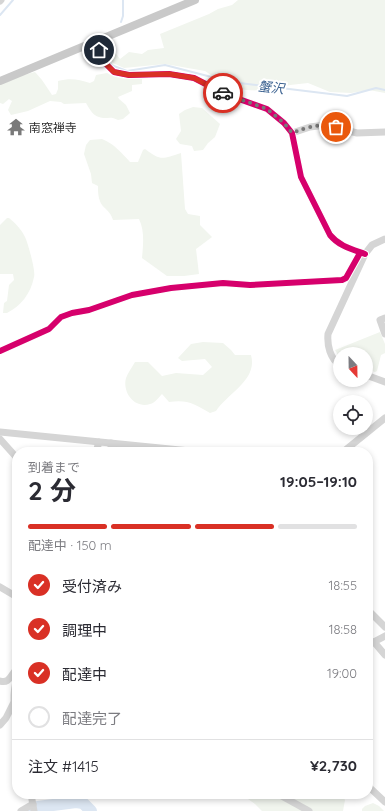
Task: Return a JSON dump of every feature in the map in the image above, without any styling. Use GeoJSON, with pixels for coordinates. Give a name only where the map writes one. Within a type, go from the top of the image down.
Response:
{"type":"FeatureCollection","features":[{"type":"Feature","properties":{"kind":"main road"},"geometry":{"type":"LineString","coordinates":[[0,81],[195,0]]}},
{"type":"Feature","properties":{"kind":"street"},"geometry":{"type":"LineString","coordinates":[[95,41],[107,65],[114,72],[129,75],[169,74],[194,78],[225,94],[267,109],[284,123],[292,133],[301,177],[330,235],[336,242],[344,247],[362,253]]}},
{"type":"Feature","properties":{"kind":"street"},"geometry":{"type":"LineString","coordinates":[[292,133],[310,127],[325,125],[357,133],[385,132]]}},
{"type":"Feature","properties":{"kind":"street"},"geometry":{"type":"LineString","coordinates":[[0,350],[49,330],[61,317],[72,313],[89,310],[132,295],[171,288],[223,282],[250,286],[342,280],[346,278],[362,253],[385,239]]}},
{"type":"Feature","properties":{"kind":"street"},"geometry":{"type":"LineString","coordinates":[[333,357],[327,341],[328,334],[362,253]]}},
{"type":"Feature","properties":{"kind":"street"},"geometry":{"type":"LineString","coordinates":[[385,318],[380,320],[385,334]]}},
{"type":"Feature","properties":{"kind":"street"},"geometry":{"type":"LineString","coordinates":[[373,378],[385,382]]}},
{"type":"Feature","properties":{"kind":"street"},"geometry":{"type":"LineString","coordinates":[[348,447],[385,418]]}},
{"type":"Feature","properties":{"kind":"street"},"geometry":{"type":"LineString","coordinates":[[0,432],[151,447]]}},
{"type":"Feature","properties":{"kind":"street"},"geometry":{"type":"LineString","coordinates":[[0,439],[12,452]]}},
{"type":"Feature","properties":{"kind":"street"},"geometry":{"type":"LineString","coordinates":[[98,447],[99,442]]}},
{"type":"Feature","properties":{"kind":"street"},"geometry":{"type":"LineString","coordinates":[[0,587],[12,594]]}},
{"type":"Feature","properties":{"kind":"street"},"geometry":{"type":"LineString","coordinates":[[373,615],[385,627]]}},
{"type":"Feature","properties":{"kind":"street"},"geometry":{"type":"LineString","coordinates":[[373,643],[385,636]]}},
{"type":"Feature","properties":{"kind":"street"},"geometry":{"type":"LineString","coordinates":[[373,646],[385,655]]}},
{"type":"Feature","properties":{"kind":"street"},"geometry":{"type":"LineString","coordinates":[[0,682],[8,681],[12,675]]}},
{"type":"Feature","properties":{"kind":"street"},"geometry":{"type":"LineString","coordinates":[[0,725],[12,709]]}},
{"type":"Feature","properties":{"kind":"street"},"geometry":{"type":"LineString","coordinates":[[373,791],[385,802]]}},
{"type":"Feature","properties":{"kind":"street"},"geometry":{"type":"LineString","coordinates":[[287,799],[309,811]]}},
{"type":"Feature","properties":{"kind":"street"},"geometry":{"type":"LineString","coordinates":[[21,811],[34,807]]}},
{"type":"Feature","properties":{"kind":"shaded area"},"geometry":{"type":"Polygon","coordinates":[[[238,0],[385,0],[385,93],[369,90],[351,93],[330,92],[308,83],[290,85],[270,91],[246,90],[226,85],[205,71],[165,64],[124,68],[113,63],[109,56],[108,46],[116,45],[114,51],[120,59],[129,52],[142,54],[148,50],[164,48],[160,34],[218,9],[232,5],[238,0]]]}},
{"type":"Feature","properties":{"kind":"shaded area"},"geometry":{"type":"Polygon","coordinates":[[[35,72],[52,95],[56,94],[58,89],[58,81],[74,79],[90,83],[94,81],[96,75],[107,73],[120,78],[142,79],[142,84],[132,85],[132,91],[118,97],[126,105],[130,113],[123,119],[118,120],[97,116],[91,112],[86,103],[64,104],[61,102],[50,101],[28,111],[11,115],[8,110],[12,101],[9,99],[3,104],[0,103],[0,83],[8,79],[35,72]]]}},
{"type":"Feature","properties":{"kind":"shaded area"},"geometry":{"type":"Polygon","coordinates":[[[193,107],[202,108],[220,124],[215,137],[203,150],[194,151],[192,146],[180,144],[176,139],[181,131],[179,114],[193,107]]]}},
{"type":"Feature","properties":{"kind":"shaded area"},"geometry":{"type":"Polygon","coordinates":[[[102,139],[114,146],[130,162],[138,162],[143,150],[145,149],[155,156],[162,158],[181,153],[185,209],[188,214],[200,216],[200,225],[212,237],[196,249],[199,274],[167,276],[142,258],[143,233],[139,219],[113,220],[110,213],[102,205],[99,198],[98,186],[92,183],[91,174],[84,154],[86,145],[90,140],[102,139]]]}},
{"type":"Feature","properties":{"kind":"shaded area"},"geometry":{"type":"Polygon","coordinates":[[[7,218],[16,224],[25,237],[34,274],[33,283],[25,298],[17,307],[7,313],[3,313],[4,303],[7,301],[9,285],[14,280],[13,274],[0,274],[0,225],[7,218]]]}},
{"type":"Feature","properties":{"kind":"shaded area"},"geometry":{"type":"Polygon","coordinates":[[[380,332],[385,344],[385,353],[381,355],[377,371],[375,372],[373,371],[373,347],[342,347],[380,332]]]}},
{"type":"Feature","properties":{"kind":"shaded area"},"geometry":{"type":"Polygon","coordinates":[[[203,342],[223,343],[235,355],[251,355],[252,364],[246,379],[216,411],[210,413],[195,405],[181,401],[169,402],[162,394],[154,402],[144,405],[135,402],[128,394],[125,384],[126,378],[135,362],[148,362],[162,376],[176,373],[203,375],[212,367],[205,359],[182,361],[178,358],[191,344],[203,342]]]}},
{"type":"Feature","properties":{"kind":"shaded area"},"geometry":{"type":"Polygon","coordinates":[[[248,799],[345,800],[343,811],[262,811],[248,799]]]}},
{"type":"Feature","properties":{"kind":"shaded area"},"geometry":{"type":"Polygon","coordinates":[[[373,803],[384,811],[362,811],[365,806],[373,803]]]}},
{"type":"Feature","properties":{"kind":"waterway"},"geometry":{"type":"LineString","coordinates":[[0,15],[13,0]]}},
{"type":"Feature","properties":{"kind":"waterway","name":"蟹沢"},"geometry":{"type":"LineString","coordinates":[[121,22],[123,16],[123,0]]}},
{"type":"Feature","properties":{"kind":"waterway","name":"蟹沢"},"geometry":{"type":"LineString","coordinates":[[107,42],[105,44],[107,56],[111,65],[127,71],[165,65],[231,82],[347,96],[376,88],[385,90]]}},
{"type":"Feature","properties":{"kind":"waterway"},"geometry":{"type":"LineString","coordinates":[[31,811],[38,807],[76,802],[83,803],[91,811]]}},
{"type":"Feature","properties":{"kind":"cycle path"},"geometry":{"type":"LineString","coordinates":[[95,41],[107,65],[114,72],[129,75],[169,74],[194,78],[225,94],[267,109],[284,123],[292,133],[301,177],[330,235],[341,245],[365,254]]}},
{"type":"Feature","properties":{"kind":"cycle path"},"geometry":{"type":"LineString","coordinates":[[0,351],[49,329],[61,317],[72,313],[89,310],[132,295],[171,288],[223,283],[250,285],[342,280],[346,278],[360,253]]}},
{"type":"Feature","properties":{"kind":"way so far"},"geometry":{"type":"LineString","coordinates":[[223,93],[267,109],[284,123],[292,133],[321,125],[336,127]]}},
{"type":"Feature","properties":{"kind":"place","name":"南窓禅寺"},"geometry":{"type":"Point","coordinates":[16,127]}},
{"type":"Feature","properties":{"kind":"route"},"geometry":{"type":"LineString","coordinates":[[99,50],[107,65],[114,72],[129,75],[169,74],[194,78],[223,93]]}}]}
